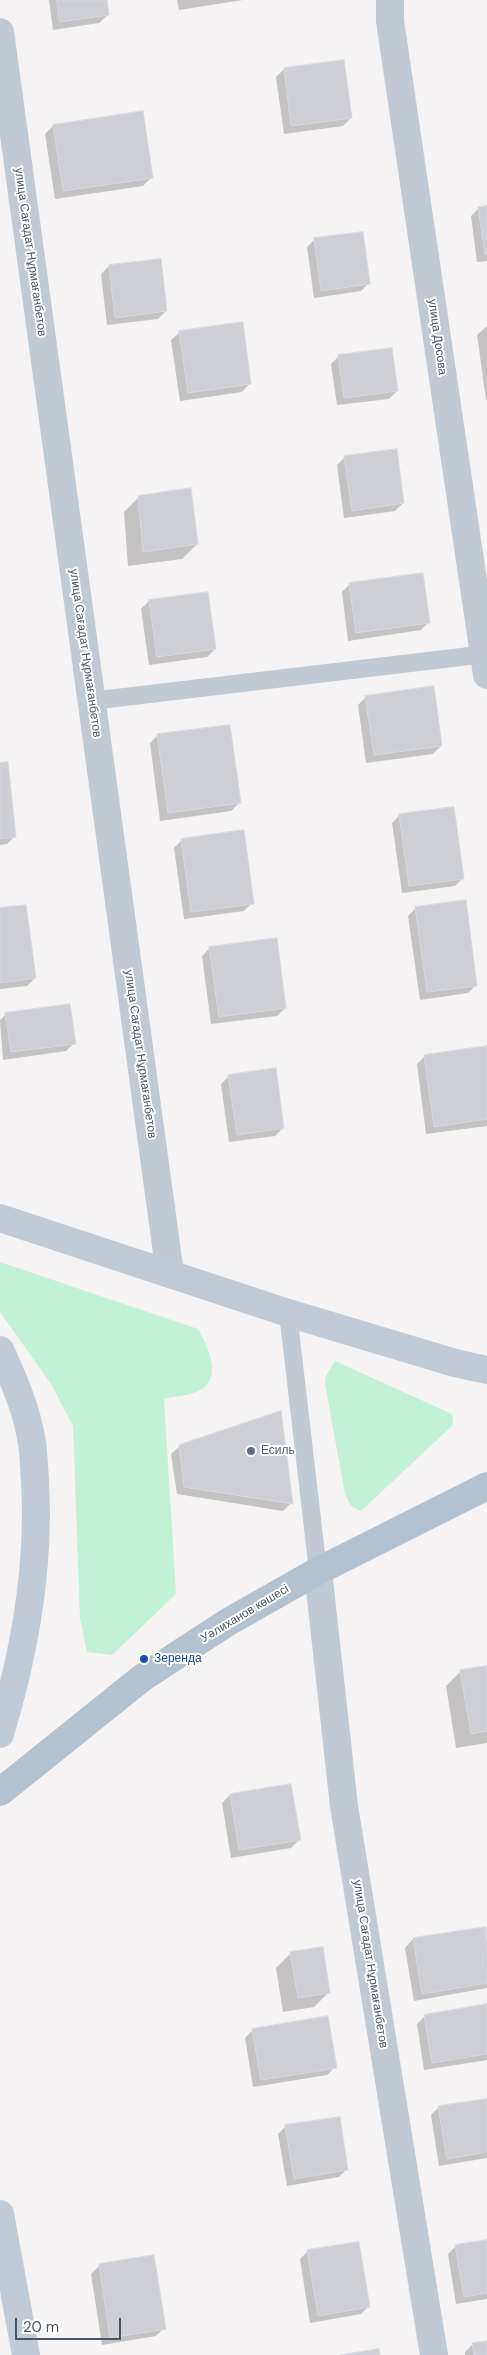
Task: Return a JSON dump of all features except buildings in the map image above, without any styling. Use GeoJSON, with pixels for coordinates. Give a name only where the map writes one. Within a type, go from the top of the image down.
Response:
{"type":"FeatureCollection","features":[{"type":"Feature","properties":{"kind":"main road","name":"Уәлиханов көшесі"},"geometry":{"type":"LineString","coordinates":[[0,1792],[142,1678],[228,1622],[318,1571],[487,1486]]}},
{"type":"Feature","properties":{"kind":"street","name":"улица Досова"},"geometry":{"type":"LineString","coordinates":[[390,0],[390,21],[486,661]]}},
{"type":"Feature","properties":{"kind":"street","name":"улица Сағадат Нұрмағанбетов"},"geometry":{"type":"LineString","coordinates":[[0,32],[170,1274]]}},
{"type":"Feature","properties":{"kind":"street"},"geometry":{"type":"LineString","coordinates":[[0,1218],[288,1313],[455,1363],[487,1370]]}},
{"type":"Feature","properties":{"kind":"street"},"geometry":{"type":"LineString","coordinates":[[0,1350],[17,1385],[32,1443],[37,1509],[32,1599],[6,1696],[0,1734]]}},
{"type":"Feature","properties":{"kind":"street","name":"улица Сағадат Нұрмағанбетов"},"geometry":{"type":"LineString","coordinates":[[318,1571],[344,1806],[434,2355]]}},
{"type":"Feature","properties":{"kind":"street"},"geometry":{"type":"LineString","coordinates":[[0,2214],[26,2355]]}},
{"type":"Feature","properties":{"kind":"lane"},"geometry":{"type":"LineString","coordinates":[[92,701],[486,661]]}},
{"type":"Feature","properties":{"kind":"lane"},"geometry":{"type":"LineString","coordinates":[[288,1313],[318,1571]]}},
{"type":"Feature","properties":{"kind":"green space"},"geometry":{"type":"Polygon","coordinates":[[[0,1262],[198,1329],[212,1363],[210,1379],[206,1386],[194,1393],[164,1399],[176,1594],[112,1655],[87,1652],[80,1618],[73,1426],[51,1384],[0,1312],[0,1262]]]}},
{"type":"Feature","properties":{"kind":"green space"},"geometry":{"type":"Polygon","coordinates":[[[335,1361],[452,1414],[453,1425],[361,1511],[351,1506],[345,1494],[325,1384],[326,1376],[335,1361]]]}},
{"type":"Feature","properties":{"kind":"place","name":"Есиль"},"geometry":{"type":"Point","coordinates":[251,1451]}},
{"type":"Feature","properties":{"kind":"place","name":"Зеренда"},"geometry":{"type":"Point","coordinates":[144,1659]}}]}
